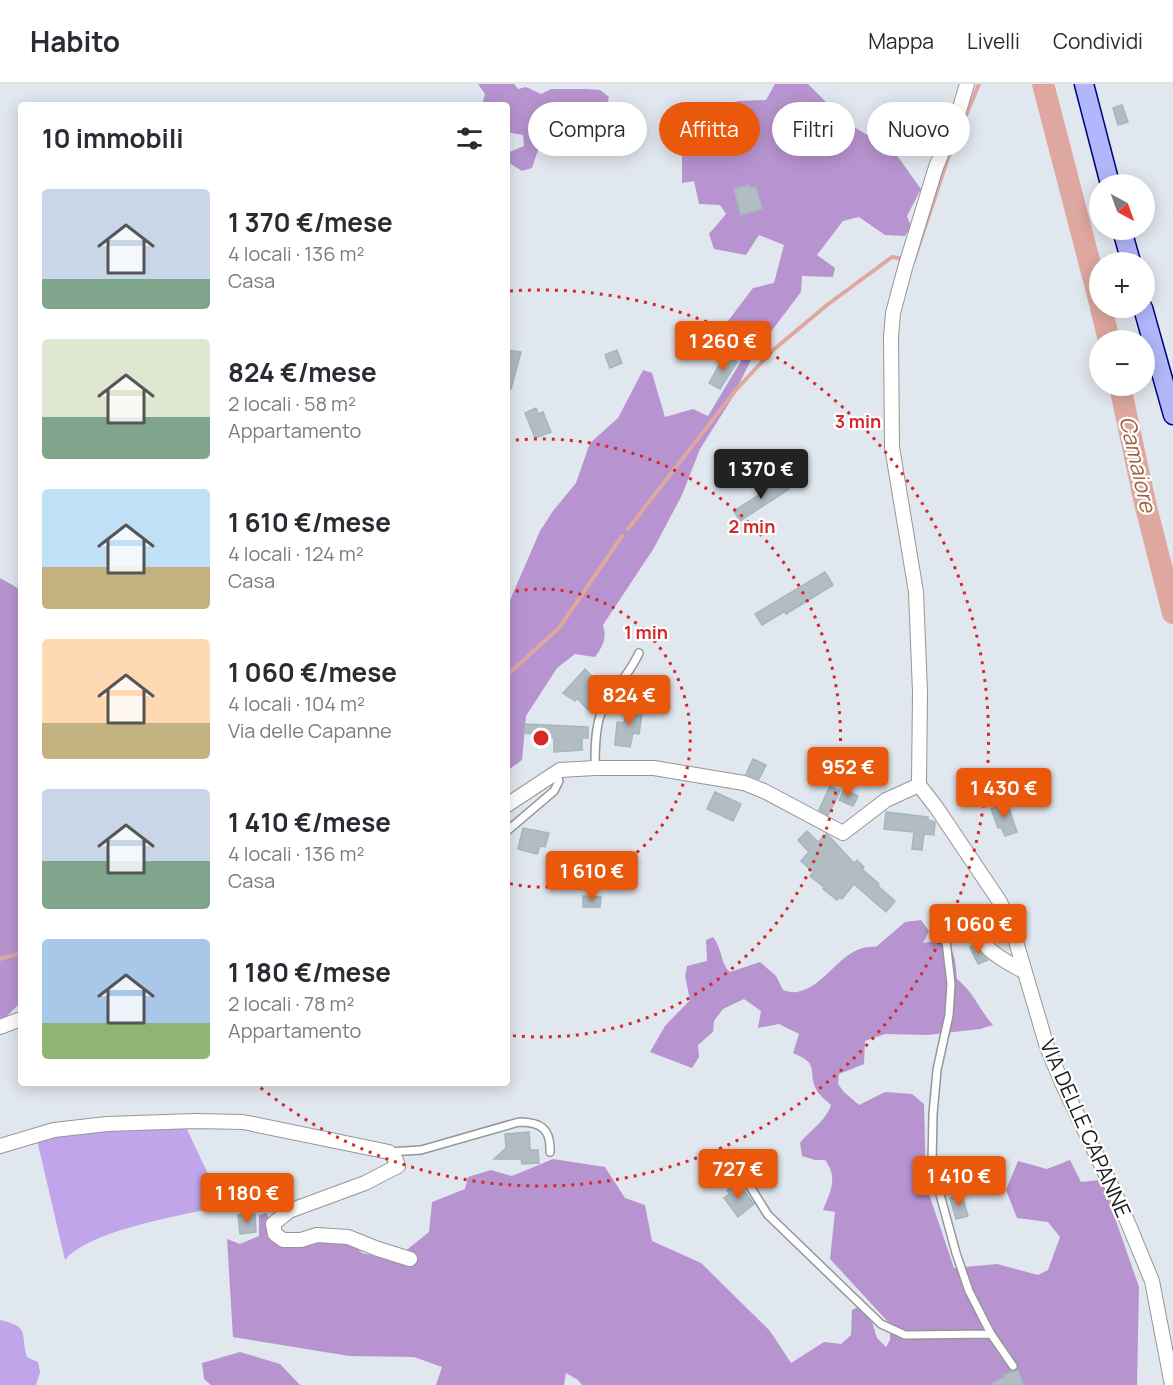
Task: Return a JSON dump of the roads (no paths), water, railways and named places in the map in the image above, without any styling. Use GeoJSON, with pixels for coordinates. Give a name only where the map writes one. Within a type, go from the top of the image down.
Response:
{"type":"FeatureCollection","features":[{"type":"Feature","properties":{"kind":"main road"},"geometry":{"type":"LineString","coordinates":[[1084,84],[1107,174]]}},
{"type":"Feature","properties":{"kind":"main road"},"geometry":{"type":"LineString","coordinates":[[1146,318],[1173,414]]}},
{"type":"Feature","properties":{"kind":"street"},"geometry":{"type":"LineString","coordinates":[[510,803],[560,770],[654,768],[744,783],[764,791],[843,833],[886,800],[919,786],[920,692],[916,592],[892,447],[891,337],[893,313],[905,268],[936,167],[959,111],[966,84]]}},
{"type":"Feature","properties":{"kind":"street","name":"VIA DELLE CAPANNE"},"geometry":{"type":"LineString","coordinates":[[919,786],[936,807],[1000,902],[1012,928],[1047,1047],[1121,1206],[1152,1281],[1172,1385]]}},
{"type":"Feature","properties":{"kind":"street"},"geometry":{"type":"LineString","coordinates":[[945,932],[949,924],[959,921],[969,926],[988,948],[1006,963],[1025,972]]}},
{"type":"Feature","properties":{"kind":"street"},"geometry":{"type":"LineString","coordinates":[[0,1027],[18,1020]]}},
{"type":"Feature","properties":{"kind":"street"},"geometry":{"type":"LineString","coordinates":[[0,1146],[54,1130],[107,1124],[204,1121],[243,1122],[389,1152],[398,1166],[387,1173],[365,1184],[289,1211],[273,1224],[275,1234],[283,1240],[301,1240],[317,1235],[348,1237],[410,1259]]}},
{"type":"Feature","properties":{"kind":"lane"},"geometry":{"type":"LineString","coordinates":[[595,768],[600,717],[619,684],[632,668],[639,653]]}},
{"type":"Feature","properties":{"kind":"lane"},"geometry":{"type":"LineString","coordinates":[[510,828],[554,791],[559,781],[556,772]]}},
{"type":"Feature","properties":{"kind":"lane"},"geometry":{"type":"LineString","coordinates":[[945,932],[951,984],[948,1015],[937,1070],[932,1165],[969,1291],[991,1334],[1013,1366]]}},
{"type":"Feature","properties":{"kind":"lane"},"geometry":{"type":"LineString","coordinates":[[389,1152],[421,1150],[519,1122],[534,1122],[546,1131],[550,1141],[550,1152]]}},
{"type":"Feature","properties":{"kind":"lane"},"geometry":{"type":"LineString","coordinates":[[744,1178],[768,1215],[881,1324],[905,1335],[991,1334]]}},
{"type":"Feature","properties":{"kind":"waterway"},"geometry":{"type":"LineString","coordinates":[[911,260],[914,260],[947,161],[979,84]]}},
{"type":"Feature","properties":{"kind":"waterway","name":"Camaiore"},"geometry":{"type":"LineString","coordinates":[[1043,84],[1089,261]]}},
{"type":"Feature","properties":{"kind":"waterway"},"geometry":{"type":"LineString","coordinates":[[628,529],[735,391],[772,351],[827,305],[892,257],[904,259]]}},
{"type":"Feature","properties":{"kind":"waterway","name":"Camaiore"},"geometry":{"type":"LineString","coordinates":[[1104,318],[1106,330]]}},
{"type":"Feature","properties":{"kind":"waterway","name":"Camaiore"},"geometry":{"type":"LineString","coordinates":[[1122,396],[1145,503],[1173,613]]}},
{"type":"Feature","properties":{"kind":"waterway"},"geometry":{"type":"LineString","coordinates":[[510,672],[559,628],[622,536]]}},
{"type":"Feature","properties":{"kind":"waterway"},"geometry":{"type":"LineString","coordinates":[[0,959],[18,954]]}}]}
